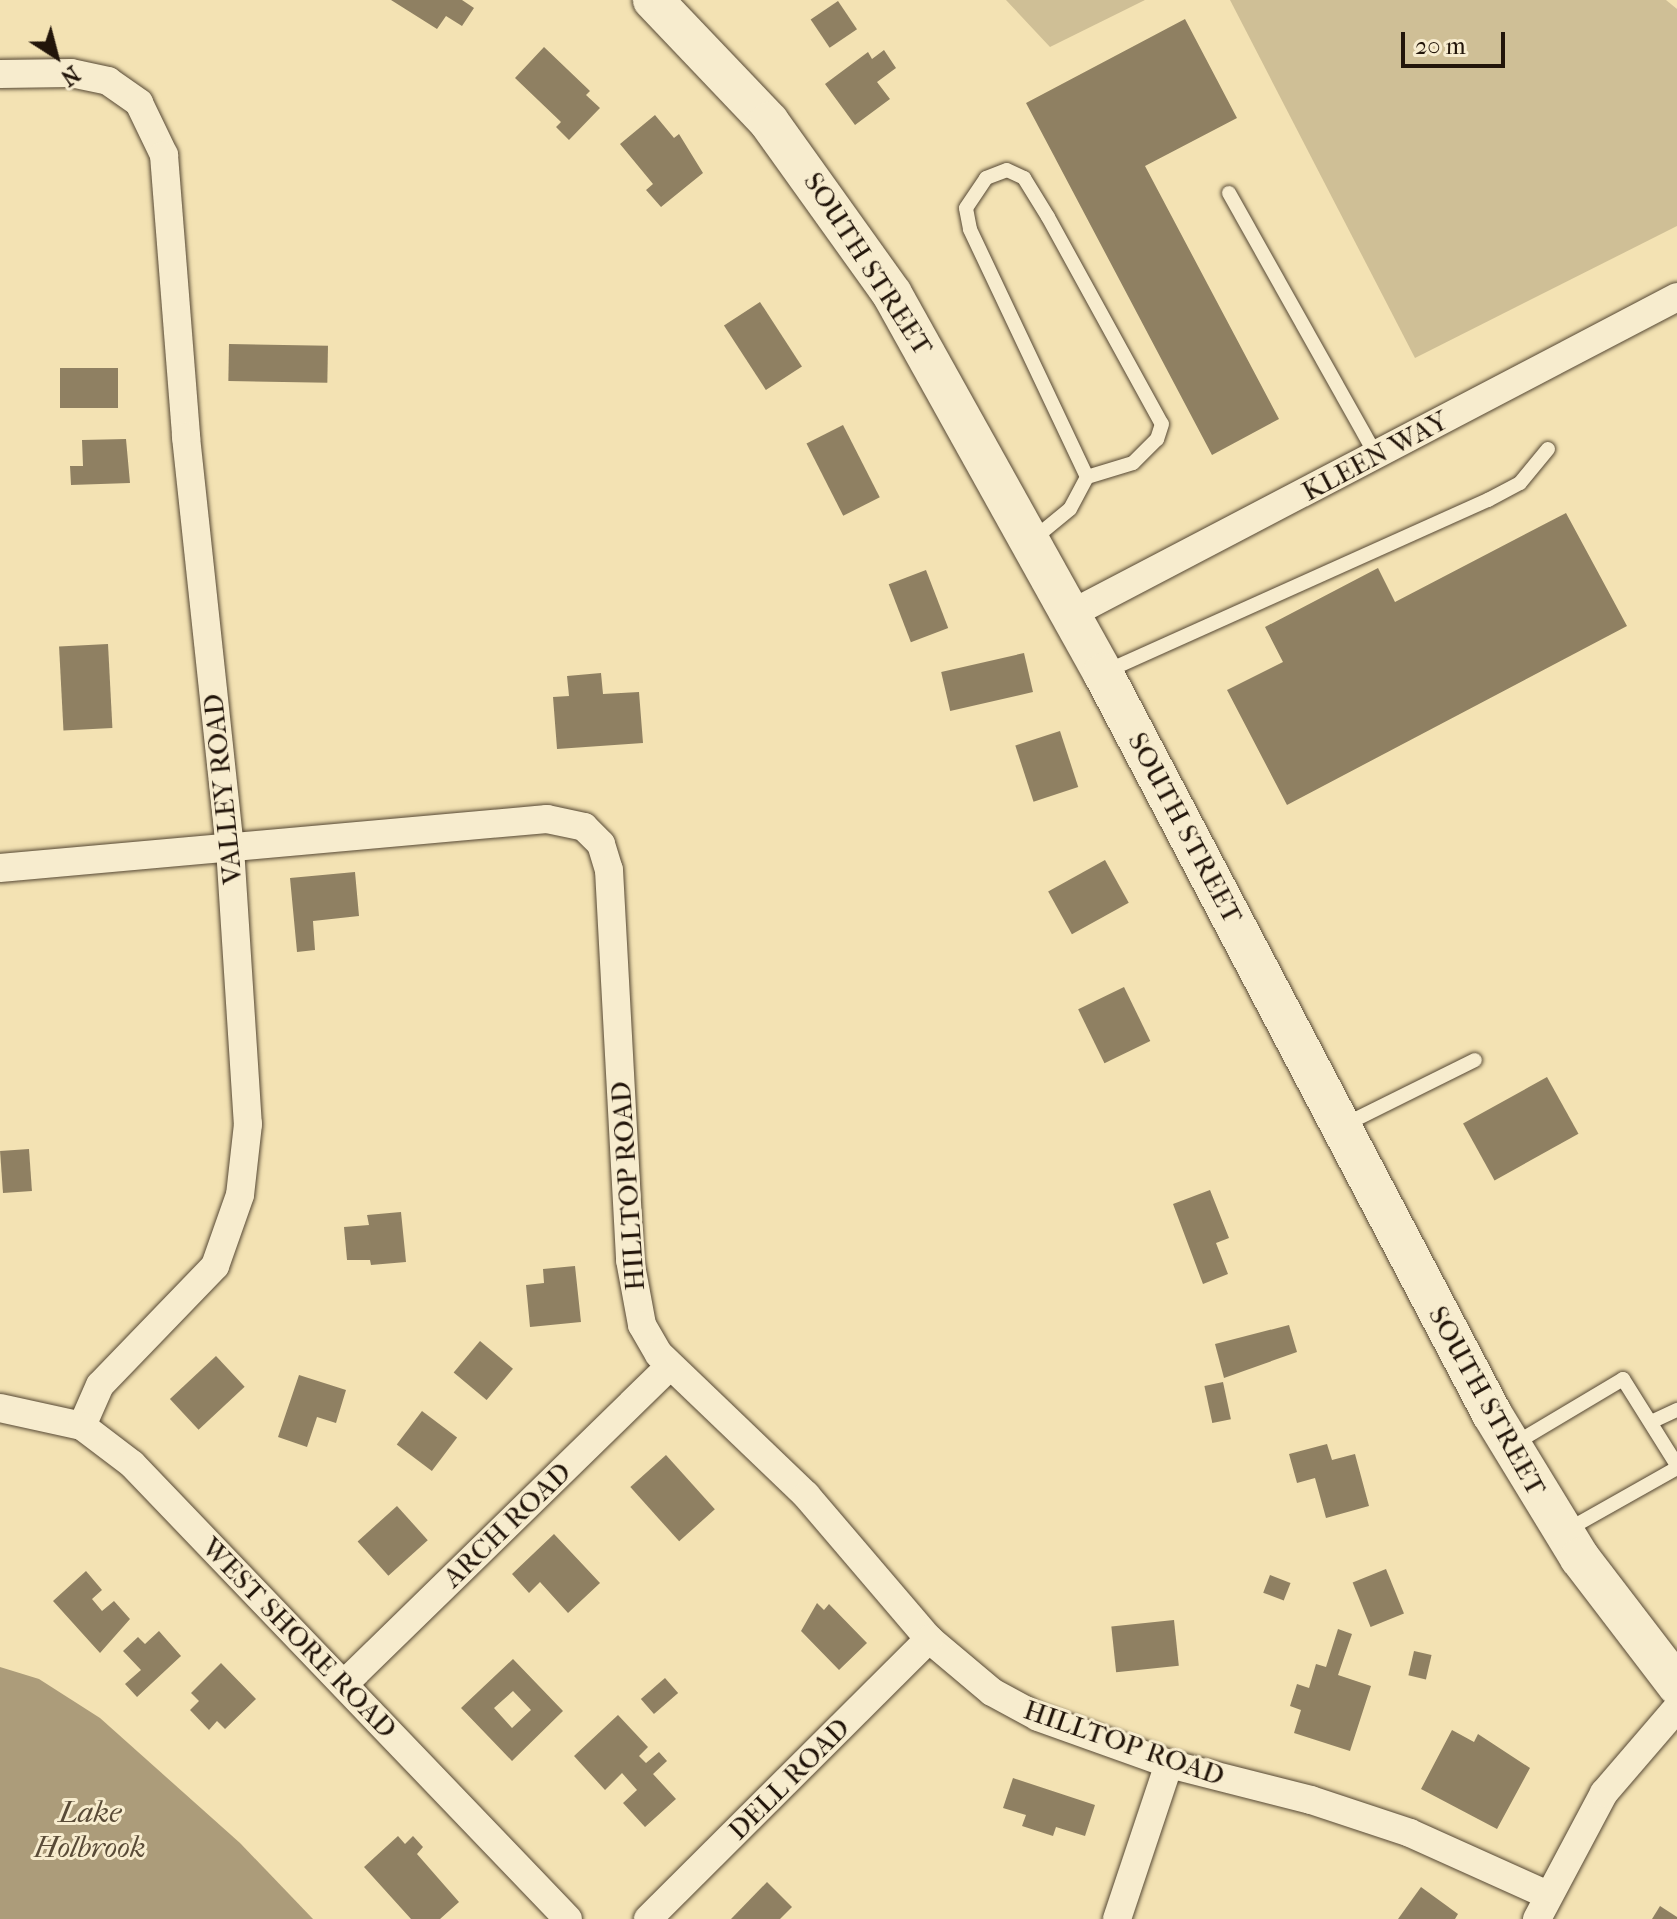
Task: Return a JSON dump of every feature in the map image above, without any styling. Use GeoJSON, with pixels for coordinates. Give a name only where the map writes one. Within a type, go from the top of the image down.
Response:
{"type":"FeatureCollection","features":[{"type":"Feature","properties":{"kind":"main road","name":"SOUTH STREET"},"geometry":{"type":"LineString","coordinates":[[653,0],[769,122],[845,222],[913,330],[1103,673],[1510,1446],[1563,1532],[1677,1685]]}},
{"type":"Feature","properties":{"kind":"street","name":"VALLEY ROAD"},"geometry":{"type":"LineString","coordinates":[[0,74],[92,75],[139,103],[159,136],[167,177],[186,437],[230,848],[248,1124],[236,1212],[205,1281],[100,1385],[82,1426]]}},
{"type":"Feature","properties":{"kind":"street","name":"KLEEN WAY"},"geometry":{"type":"LineString","coordinates":[[1071,614],[1677,297]]}},
{"type":"Feature","properties":{"kind":"street","name":"HILLTOP ROAD"},"geometry":{"type":"LineString","coordinates":[[0,868],[547,819],[573,822],[593,834],[607,857],[610,882],[633,1285],[642,1325],[670,1366],[806,1495],[929,1639],[1013,1705],[1169,1764],[1370,1819],[1542,1907]]}},
{"type":"Feature","properties":{"kind":"street","name":"ARCH ROAD"},"geometry":{"type":"LineString","coordinates":[[344,1684],[670,1366]]}},
{"type":"Feature","properties":{"kind":"street","name":"WEST SHORE ROAD"},"geometry":{"type":"LineString","coordinates":[[0,1408],[82,1426],[132,1464],[568,1919]]}},
{"type":"Feature","properties":{"kind":"street","name":"DELL ROAD"},"geometry":{"type":"LineString","coordinates":[[648,1919],[929,1639]]}},
{"type":"Feature","properties":{"kind":"street"},"geometry":{"type":"LineString","coordinates":[[1542,1907],[1604,1793],[1677,1708]]}},
{"type":"Feature","properties":{"kind":"street"},"geometry":{"type":"LineString","coordinates":[[1117,1919],[1169,1764]]}},
{"type":"Feature","properties":{"kind":"lane"},"geometry":{"type":"LineString","coordinates":[[1031,542],[1070,509],[1087,477],[1133,463],[1157,439],[1162,424],[1048,217],[1024,178],[1007,170],[986,178],[966,208],[970,229],[1087,477]]}},
{"type":"Feature","properties":{"kind":"lane"},"geometry":{"type":"LineString","coordinates":[[1229,193],[1376,455]]}},
{"type":"Feature","properties":{"kind":"lane"},"geometry":{"type":"LineString","coordinates":[[1103,673],[1488,500],[1520,483],[1548,449]]}},
{"type":"Feature","properties":{"kind":"lane"},"geometry":{"type":"LineString","coordinates":[[1340,1127],[1475,1060]]}},
{"type":"Feature","properties":{"kind":"lane"},"geometry":{"type":"LineString","coordinates":[[1510,1446],[1623,1379],[1651,1422],[1677,1466],[1563,1532]]}},
{"type":"Feature","properties":{"kind":"lane"},"geometry":{"type":"LineString","coordinates":[[1651,1422],[1677,1410]]}},
{"type":"Feature","properties":{"kind":"shaded area"},"geometry":{"type":"Polygon","coordinates":[[[1006,0],[1145,0],[1050,47],[1006,0]]]}},
{"type":"Feature","properties":{"kind":"shaded area"},"geometry":{"type":"Polygon","coordinates":[[[1230,0],[1666,0],[1677,9],[1677,226],[1415,358],[1230,0]]]}},
{"type":"Feature","properties":{"kind":"water","name":"Lake Holbrook"},"geometry":{"type":"Polygon","coordinates":[[[0,1667],[39,1679],[100,1718],[240,1843],[313,1919],[0,1919],[0,1667]]]}},
{"type":"Feature","properties":{"kind":"building"},"geometry":{"type":"Polygon","coordinates":[[[391,0],[462,0],[474,8],[462,26],[446,16],[437,29],[391,0]]]}},
{"type":"Feature","properties":{"kind":"building"},"geometry":{"type":"Polygon","coordinates":[[[838,1],[857,29],[830,48],[811,19],[838,1]]]}},
{"type":"Feature","properties":{"kind":"building"},"geometry":{"type":"Polygon","coordinates":[[[1185,19],[1237,118],[1145,166],[1279,419],[1212,455],[1026,103],[1185,19]]]}},
{"type":"Feature","properties":{"kind":"building"},"geometry":{"type":"Polygon","coordinates":[[[544,47],[590,91],[586,95],[600,108],[569,140],[556,127],[561,122],[515,78],[544,47]]]}},
{"type":"Feature","properties":{"kind":"building"},"geometry":{"type":"Polygon","coordinates":[[[884,50],[896,68],[877,82],[890,99],[855,125],[825,84],[868,52],[872,59],[884,50]]]}},
{"type":"Feature","properties":{"kind":"building"},"geometry":{"type":"Polygon","coordinates":[[[655,115],[674,138],[679,134],[703,173],[661,207],[646,190],[653,184],[620,144],[655,115]]]}},
{"type":"Feature","properties":{"kind":"building"},"geometry":{"type":"Polygon","coordinates":[[[760,302],[802,367],[766,390],[724,325],[760,302]]]}},
{"type":"Feature","properties":{"kind":"building"},"geometry":{"type":"Polygon","coordinates":[[[229,344],[328,346],[327,383],[228,381],[229,344]]]}},
{"type":"Feature","properties":{"kind":"building"},"geometry":{"type":"Polygon","coordinates":[[[60,368],[118,368],[118,408],[60,408],[60,368]]]}},
{"type":"Feature","properties":{"kind":"building"},"geometry":{"type":"Polygon","coordinates":[[[843,425],[880,497],[843,516],[806,444],[843,425]]]}},
{"type":"Feature","properties":{"kind":"building"},"geometry":{"type":"Polygon","coordinates":[[[126,439],[130,483],[71,485],[70,466],[83,466],[82,440],[126,439]]]}},
{"type":"Feature","properties":{"kind":"building"},"geometry":{"type":"Polygon","coordinates":[[[1566,513],[1627,626],[1287,805],[1227,690],[1283,662],[1265,627],[1378,568],[1395,602],[1566,513]]]}},
{"type":"Feature","properties":{"kind":"building"},"geometry":{"type":"Polygon","coordinates":[[[926,570],[948,628],[911,642],[889,584],[926,570]]]}},
{"type":"Feature","properties":{"kind":"building"},"geometry":{"type":"Polygon","coordinates":[[[108,644],[112,728],[63,730],[59,647],[108,644]]]}},
{"type":"Feature","properties":{"kind":"building"},"geometry":{"type":"Polygon","coordinates":[[[1024,653],[1033,692],[950,711],[941,672],[1024,653]]]}},
{"type":"Feature","properties":{"kind":"building"},"geometry":{"type":"Polygon","coordinates":[[[601,673],[603,694],[639,692],[643,743],[557,749],[553,697],[569,696],[567,676],[601,673]]]}},
{"type":"Feature","properties":{"kind":"building"},"geometry":{"type":"Polygon","coordinates":[[[1060,731],[1078,787],[1034,802],[1015,746],[1060,731]]]}},
{"type":"Feature","properties":{"kind":"building"},"geometry":{"type":"Polygon","coordinates":[[[1105,860],[1129,903],[1072,934],[1048,892],[1105,860]]]}},
{"type":"Feature","properties":{"kind":"building"},"geometry":{"type":"Polygon","coordinates":[[[355,872],[359,916],[313,921],[315,950],[297,952],[290,878],[355,872]]]}},
{"type":"Feature","properties":{"kind":"building"},"geometry":{"type":"Polygon","coordinates":[[[1124,987],[1150,1041],[1104,1063],[1078,1009],[1124,987]]]}},
{"type":"Feature","properties":{"kind":"building"},"geometry":{"type":"Polygon","coordinates":[[[1547,1077],[1579,1134],[1495,1180],[1463,1124],[1547,1077]]]}},
{"type":"Feature","properties":{"kind":"building"},"geometry":{"type":"Polygon","coordinates":[[[29,1149],[32,1191],[3,1193],[0,1151],[29,1149]]]}},
{"type":"Feature","properties":{"kind":"building"},"geometry":{"type":"Polygon","coordinates":[[[1210,1190],[1229,1238],[1216,1243],[1228,1274],[1203,1284],[1173,1204],[1210,1190]]]}},
{"type":"Feature","properties":{"kind":"building"},"geometry":{"type":"Polygon","coordinates":[[[401,1212],[406,1262],[371,1265],[370,1260],[347,1260],[344,1227],[369,1225],[367,1215],[401,1212]]]}},
{"type":"Feature","properties":{"kind":"building"},"geometry":{"type":"Polygon","coordinates":[[[575,1266],[581,1322],[530,1327],[526,1285],[544,1283],[543,1269],[575,1266]]]}},
{"type":"Feature","properties":{"kind":"building"},"geometry":{"type":"Polygon","coordinates":[[[1289,1325],[1297,1352],[1224,1378],[1215,1344],[1289,1325]]]}},
{"type":"Feature","properties":{"kind":"building"},"geometry":{"type":"Polygon","coordinates":[[[480,1341],[513,1369],[487,1400],[454,1372],[480,1341]]]}},
{"type":"Feature","properties":{"kind":"building"},"geometry":{"type":"Polygon","coordinates":[[[216,1356],[245,1387],[199,1430],[170,1399],[216,1356]]]}},
{"type":"Feature","properties":{"kind":"building"},"geometry":{"type":"Polygon","coordinates":[[[299,1375],[346,1390],[336,1423],[317,1417],[307,1447],[278,1437],[299,1375]]]}},
{"type":"Feature","properties":{"kind":"building"},"geometry":{"type":"Polygon","coordinates":[[[1223,1382],[1231,1419],[1212,1423],[1204,1386],[1223,1382]]]}},
{"type":"Feature","properties":{"kind":"building"},"geometry":{"type":"Polygon","coordinates":[[[422,1411],[457,1437],[432,1471],[397,1445],[422,1411]]]}},
{"type":"Feature","properties":{"kind":"building"},"geometry":{"type":"Polygon","coordinates":[[[1327,1444],[1332,1460],[1355,1454],[1369,1506],[1326,1518],[1315,1478],[1297,1483],[1289,1454],[1327,1444]]]}},
{"type":"Feature","properties":{"kind":"building"},"geometry":{"type":"Polygon","coordinates":[[[666,1455],[715,1509],[679,1541],[630,1487],[666,1455]]]}},
{"type":"Feature","properties":{"kind":"building"},"geometry":{"type":"Polygon","coordinates":[[[397,1506],[428,1540],[388,1576],[358,1541],[397,1506]]]}},
{"type":"Feature","properties":{"kind":"building"},"geometry":{"type":"Polygon","coordinates":[[[554,1534],[600,1583],[568,1613],[540,1582],[529,1593],[512,1574],[554,1534]]]}},
{"type":"Feature","properties":{"kind":"building"},"geometry":{"type":"Polygon","coordinates":[[[1386,1569],[1404,1614],[1371,1627],[1353,1582],[1386,1569]]]}},
{"type":"Feature","properties":{"kind":"building"},"geometry":{"type":"Polygon","coordinates":[[[86,1571],[102,1590],[92,1599],[102,1611],[114,1601],[130,1619],[100,1653],[53,1601],[86,1571]]]}},
{"type":"Feature","properties":{"kind":"building"},"geometry":{"type":"Polygon","coordinates":[[[1270,1575],[1291,1583],[1284,1601],[1263,1593],[1270,1575]]]}},
{"type":"Feature","properties":{"kind":"building"},"geometry":{"type":"Polygon","coordinates":[[[817,1603],[824,1610],[829,1604],[867,1643],[839,1670],[801,1631],[817,1603]]]}},
{"type":"Feature","properties":{"kind":"building"},"geometry":{"type":"Polygon","coordinates":[[[1174,1620],[1179,1666],[1116,1672],[1111,1627],[1174,1620]]]}},
{"type":"Feature","properties":{"kind":"building"},"geometry":{"type":"Polygon","coordinates":[[[1338,1629],[1352,1634],[1338,1675],[1371,1686],[1350,1751],[1294,1733],[1301,1710],[1290,1706],[1297,1684],[1309,1688],[1316,1664],[1326,1667],[1338,1629]]]}},
{"type":"Feature","properties":{"kind":"building"},"geometry":{"type":"Polygon","coordinates":[[[159,1631],[181,1656],[137,1697],[125,1684],[141,1670],[123,1651],[138,1637],[145,1644],[159,1631]]]}},
{"type":"Feature","properties":{"kind":"building"},"geometry":{"type":"Polygon","coordinates":[[[1414,1651],[1432,1655],[1426,1679],[1408,1675],[1414,1651]]]}},
{"type":"Feature","properties":{"kind":"building"},"geometry":{"type":"Polygon","coordinates":[[[513,1659],[563,1711],[512,1761],[461,1708],[513,1659]],[[513,1691],[494,1708],[512,1728],[531,1710],[513,1691]]]}},
{"type":"Feature","properties":{"kind":"building"},"geometry":{"type":"Polygon","coordinates":[[[221,1663],[256,1699],[225,1729],[217,1721],[209,1730],[190,1710],[199,1701],[191,1693],[221,1663]]]}},
{"type":"Feature","properties":{"kind":"building"},"geometry":{"type":"Polygon","coordinates":[[[665,1678],[678,1693],[654,1714],[641,1699],[665,1678]]]}},
{"type":"Feature","properties":{"kind":"building"},"geometry":{"type":"Polygon","coordinates":[[[618,1715],[648,1747],[639,1756],[646,1763],[659,1752],[667,1761],[653,1774],[676,1799],[645,1827],[623,1803],[637,1790],[622,1773],[605,1790],[574,1756],[618,1715]]]}},
{"type":"Feature","properties":{"kind":"building"},"geometry":{"type":"Polygon","coordinates":[[[1452,1730],[1474,1742],[1478,1734],[1530,1768],[1497,1829],[1421,1789],[1452,1730]]]}},
{"type":"Feature","properties":{"kind":"building"},"geometry":{"type":"Polygon","coordinates":[[[1013,1778],[1095,1805],[1085,1836],[1056,1827],[1053,1836],[1022,1826],[1026,1815],[1003,1808],[1013,1778]]]}},
{"type":"Feature","properties":{"kind":"building"},"geometry":{"type":"Polygon","coordinates":[[[398,1836],[405,1844],[413,1836],[423,1847],[417,1854],[459,1902],[440,1919],[411,1919],[364,1867],[398,1836]]]}},
{"type":"Feature","properties":{"kind":"building"},"geometry":{"type":"Polygon","coordinates":[[[767,1882],[792,1907],[780,1919],[731,1919],[767,1882]]]}},
{"type":"Feature","properties":{"kind":"building"},"geometry":{"type":"Polygon","coordinates":[[[1421,1887],[1458,1914],[1455,1919],[1398,1919],[1421,1887]]]}},
{"type":"Feature","properties":{"kind":"building"},"geometry":{"type":"Polygon","coordinates":[[[1660,1906],[1677,1917],[1677,1919],[1652,1919],[1660,1906]]]}}]}
